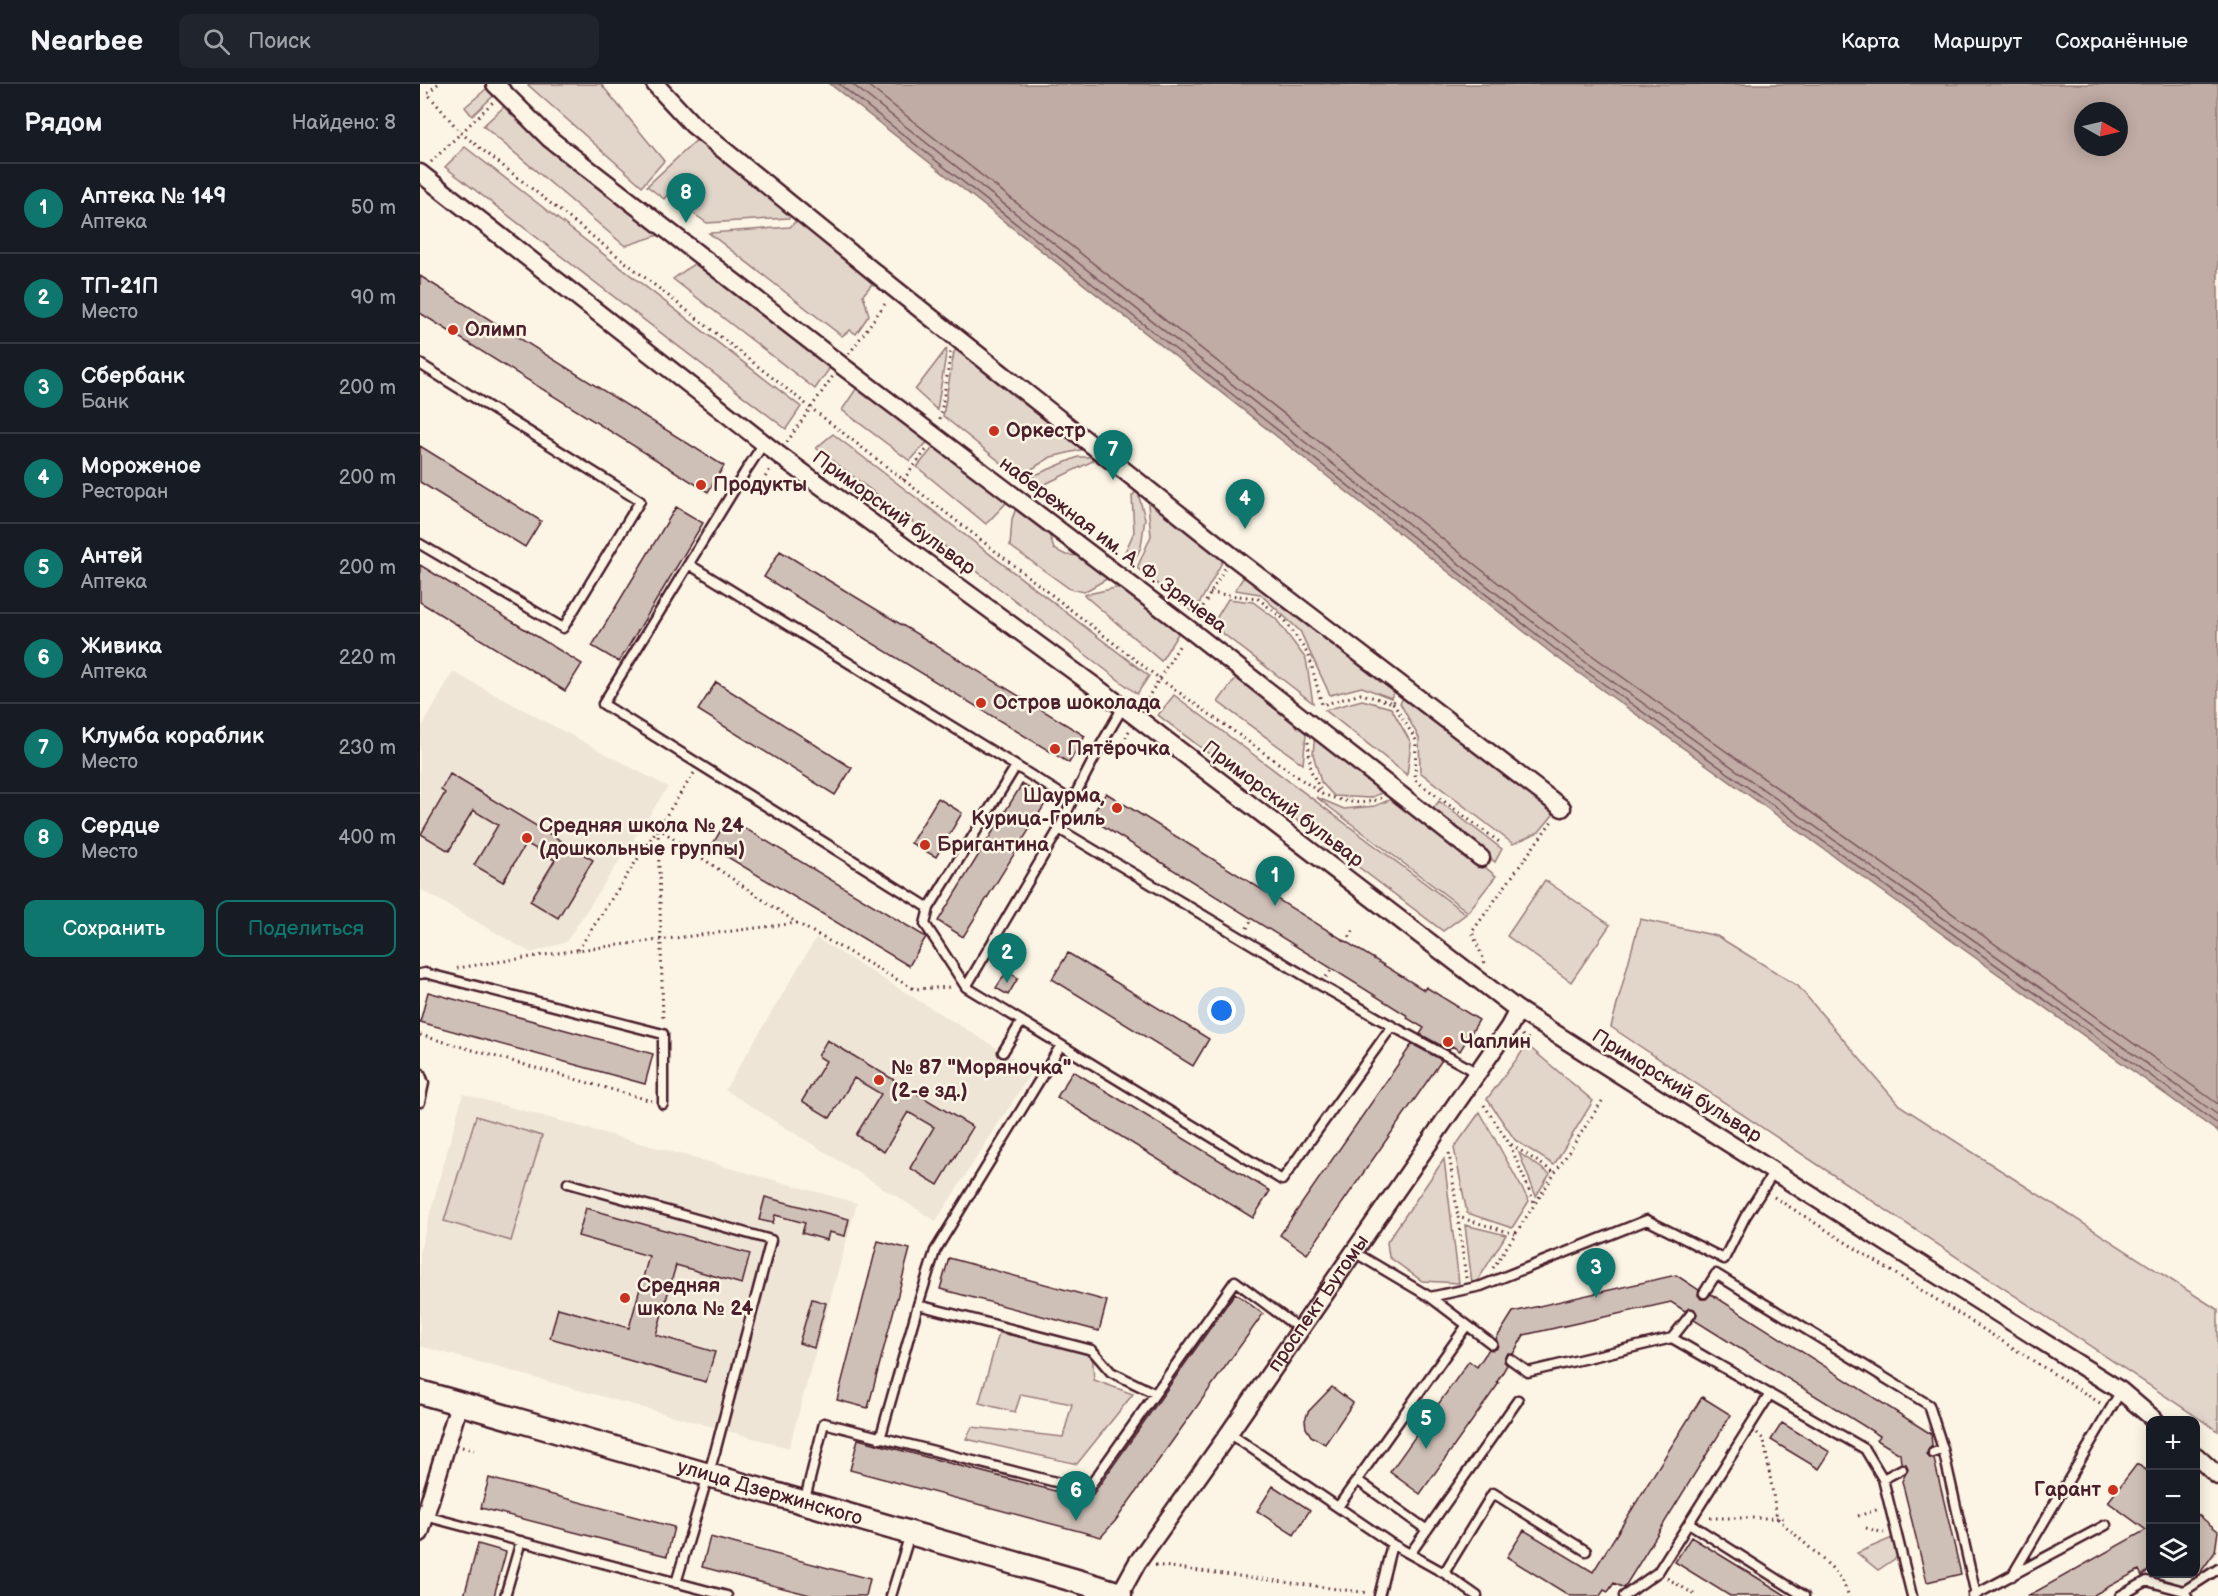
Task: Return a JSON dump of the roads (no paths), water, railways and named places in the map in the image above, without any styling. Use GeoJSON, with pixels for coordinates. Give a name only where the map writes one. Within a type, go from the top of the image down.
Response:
{"type":"FeatureCollection","features":[{"type":"Feature","properties":{"kind":"street"},"geometry":{"type":"LineString","coordinates":[[655,84],[693,125],[954,336],[1232,556],[1562,808]]}},
{"type":"Feature","properties":{"kind":"street","name":"набережная им. А. Ф. Зрячева"},"geometry":{"type":"LineString","coordinates":[[499,88],[550,139],[841,365],[1189,629],[1481,858]]}},
{"type":"Feature","properties":{"kind":"street","name":"Приморский бульвар"},"geometry":{"type":"LineString","coordinates":[[420,173],[779,455],[1123,707],[1518,1010],[2121,1391],[2150,1416]]}},
{"type":"Feature","properties":{"kind":"street","name":"проспект Бутомы"},"geometry":{"type":"LineString","coordinates":[[1119,1595],[1137,1563],[1301,1330],[1509,1027],[1518,1010]]}},
{"type":"Feature","properties":{"kind":"street","name":"улица Дзержинского"},"geometry":{"type":"LineString","coordinates":[[420,1392],[1119,1595]]}},
{"type":"Feature","properties":{"kind":"street"},"geometry":{"type":"LineString","coordinates":[[420,1533],[459,1404]]}},
{"type":"Feature","properties":{"kind":"street"},"geometry":{"type":"LineString","coordinates":[[2200,1460],[2218,1476]]}},
{"type":"Feature","properties":{"kind":"lane"},"geometry":{"type":"LineString","coordinates":[[420,364],[640,501],[563,628],[420,544]]}},
{"type":"Feature","properties":{"kind":"lane"},"geometry":{"type":"LineString","coordinates":[[765,443],[603,704],[929,908]]}},
{"type":"Feature","properties":{"kind":"lane"},"geometry":{"type":"LineString","coordinates":[[690,565],[1072,801]]}},
{"type":"Feature","properties":{"kind":"lane"},"geometry":{"type":"LineString","coordinates":[[966,987],[1059,829],[1102,743],[1123,707]]}},
{"type":"Feature","properties":{"kind":"lane"},"geometry":{"type":"LineString","coordinates":[[1016,766],[929,908],[925,924],[966,987],[1282,1180],[1392,1026]]}},
{"type":"Feature","properties":{"kind":"lane"},"geometry":{"type":"LineString","coordinates":[[1059,829],[1310,980],[1476,1072]]}},
{"type":"Feature","properties":{"kind":"lane"},"geometry":{"type":"LineString","coordinates":[[423,974],[663,1034],[663,1104]]}},
{"type":"Feature","properties":{"kind":"lane"},"geometry":{"type":"LineString","coordinates":[[1003,1052],[1022,1021]]}},
{"type":"Feature","properties":{"kind":"lane"},"geometry":{"type":"LineString","coordinates":[[880,1439],[918,1305],[936,1251],[1061,1045]]}},
{"type":"Feature","properties":{"kind":"lane"},"geometry":{"type":"LineString","coordinates":[[420,1073],[424,1083],[420,1102]]}},
{"type":"Feature","properties":{"kind":"lane"},"geometry":{"type":"LineString","coordinates":[[1704,1293],[1745,1217],[1774,1172]]}},
{"type":"Feature","properties":{"kind":"lane"},"geometry":{"type":"LineString","coordinates":[[568,1183],[771,1240],[708,1475],[676,1583]]}},
{"type":"Feature","properties":{"kind":"lane"},"geometry":{"type":"LineString","coordinates":[[1430,1297],[1481,1286],[1647,1220],[1724,1259]]}},
{"type":"Feature","properties":{"kind":"lane"},"geometry":{"type":"LineString","coordinates":[[1354,1252],[1430,1297],[1492,1344]]}},
{"type":"Feature","properties":{"kind":"lane"},"geometry":{"type":"LineString","coordinates":[[1716,1274],[1929,1405],[1943,1449],[1975,1595],[2106,1526]]}},
{"type":"Feature","properties":{"kind":"lane"},"geometry":{"type":"LineString","coordinates":[[804,1503],[824,1423],[1087,1490],[1235,1281],[1301,1330]]}},
{"type":"Feature","properties":{"kind":"lane"},"geometry":{"type":"LineString","coordinates":[[918,1305],[1092,1350],[1111,1372],[1154,1394]]}},
{"type":"Feature","properties":{"kind":"lane"},"geometry":{"type":"LineString","coordinates":[[1510,1359],[1528,1372],[1672,1338],[1691,1314]]}},
{"type":"Feature","properties":{"kind":"lane"},"geometry":{"type":"LineString","coordinates":[[1338,1507],[1467,1325]]}},
{"type":"Feature","properties":{"kind":"lane"},"geometry":{"type":"LineString","coordinates":[[1672,1338],[1865,1449],[1883,1479],[1912,1596]]}},
{"type":"Feature","properties":{"kind":"lane"},"geometry":{"type":"LineString","coordinates":[[2012,1576],[2121,1391]]}},
{"type":"Feature","properties":{"kind":"lane"},"geometry":{"type":"LineString","coordinates":[[1624,1596],[1658,1572],[1770,1395]]}},
{"type":"Feature","properties":{"kind":"lane"},"geometry":{"type":"LineString","coordinates":[[1410,1554],[1518,1400]]}},
{"type":"Feature","properties":{"kind":"lane"},"geometry":{"type":"LineString","coordinates":[[1229,1433],[1392,1544],[1444,1573],[1477,1596]]}},
{"type":"Feature","properties":{"kind":"lane"},"geometry":{"type":"LineString","coordinates":[[1933,1454],[1943,1449]]}},
{"type":"Feature","properties":{"kind":"lane"},"geometry":{"type":"LineString","coordinates":[[1883,1479],[1902,1469]]}},
{"type":"Feature","properties":{"kind":"lane"},"geometry":{"type":"LineString","coordinates":[[1357,1480],[1427,1530]]}},
{"type":"Feature","properties":{"kind":"lane"},"geometry":{"type":"LineString","coordinates":[[1444,1573],[1493,1493],[1586,1551]]}},
{"type":"Feature","properties":{"kind":"lane"},"geometry":{"type":"LineString","coordinates":[[425,1516],[727,1596]]}},
{"type":"Feature","properties":{"kind":"lane"},"geometry":{"type":"LineString","coordinates":[[1689,1523],[1804,1596]]}},
{"type":"Feature","properties":{"kind":"lane"},"geometry":{"type":"LineString","coordinates":[[891,1596],[910,1533]]}},
{"type":"Feature","properties":{"kind":"lane"},"geometry":{"type":"LineString","coordinates":[[505,1596],[521,1541]]}},
{"type":"Feature","properties":{"kind":"lane"},"geometry":{"type":"LineString","coordinates":[[1380,1595],[1392,1544]]}},
{"type":"Feature","properties":{"kind":"lane"},"geometry":{"type":"LineString","coordinates":[[2120,1596],[2146,1581],[2186,1593],[2218,1569]]}},
{"type":"Feature","properties":{"kind":"water"},"geometry":{"type":"Polygon","coordinates":[[[830,84],[2218,84],[2218,1132],[1555,656],[830,84]]]}},
{"type":"Feature","properties":{"kind":"place","name":"Сердце"},"geometry":{"type":"Point","coordinates":[686,223]}},
{"type":"Feature","properties":{"kind":"place","name":"Олимп"},"geometry":{"type":"Point","coordinates":[453,330]}},
{"type":"Feature","properties":{"kind":"place","name":"Оркестр"},"geometry":{"type":"Point","coordinates":[994,431]}},
{"type":"Feature","properties":{"kind":"place","name":"Клумба кораблик"},"geometry":{"type":"Point","coordinates":[1113,480]}},
{"type":"Feature","properties":{"kind":"place","name":"Продукты"},"geometry":{"type":"Point","coordinates":[701,485]}},
{"type":"Feature","properties":{"kind":"place","name":"Мороженое"},"geometry":{"type":"Point","coordinates":[1245,529]}},
{"type":"Feature","properties":{"kind":"place","name":"Остров шоколада"},"geometry":{"type":"Point","coordinates":[981,703]}},
{"type":"Feature","properties":{"kind":"place","name":"Пятёрочка"},"geometry":{"type":"Point","coordinates":[1055,749]}},
{"type":"Feature","properties":{"kind":"place","name":"Шаурма, Курица-Гриль"},"geometry":{"type":"Point","coordinates":[1117,808]}},
{"type":"Feature","properties":{"kind":"place","name":"Средняя школа № 24 (дошкольные группы)"},"geometry":{"type":"Point","coordinates":[527,838]}},
{"type":"Feature","properties":{"kind":"place","name":"Бригантина"},"geometry":{"type":"Point","coordinates":[925,845]}},
{"type":"Feature","properties":{"kind":"place","name":"Аптека № 149"},"geometry":{"type":"Point","coordinates":[1275,906]}},
{"type":"Feature","properties":{"kind":"place","name":"ТП-21П"},"geometry":{"type":"Point","coordinates":[1007,983]}},
{"type":"Feature","properties":{"kind":"place","name":"Чаплин"},"geometry":{"type":"Point","coordinates":[1448,1042]}},
{"type":"Feature","properties":{"kind":"place","name":"№ 87 \"Моряночка\" (2-е зд.)"},"geometry":{"type":"Point","coordinates":[879,1080]}},
{"type":"Feature","properties":{"kind":"place","name":"Средняя школа № 24"},"geometry":{"type":"Point","coordinates":[625,1298]}},
{"type":"Feature","properties":{"kind":"place","name":"Сбербанк"},"geometry":{"type":"Point","coordinates":[1596,1298]}},
{"type":"Feature","properties":{"kind":"place","name":"Антей"},"geometry":{"type":"Point","coordinates":[1426,1449]}},
{"type":"Feature","properties":{"kind":"place","name":"Гарант"},"geometry":{"type":"Point","coordinates":[2113,1490]}},
{"type":"Feature","properties":{"kind":"place","name":"Живика"},"geometry":{"type":"Point","coordinates":[1076,1521]}}]}
